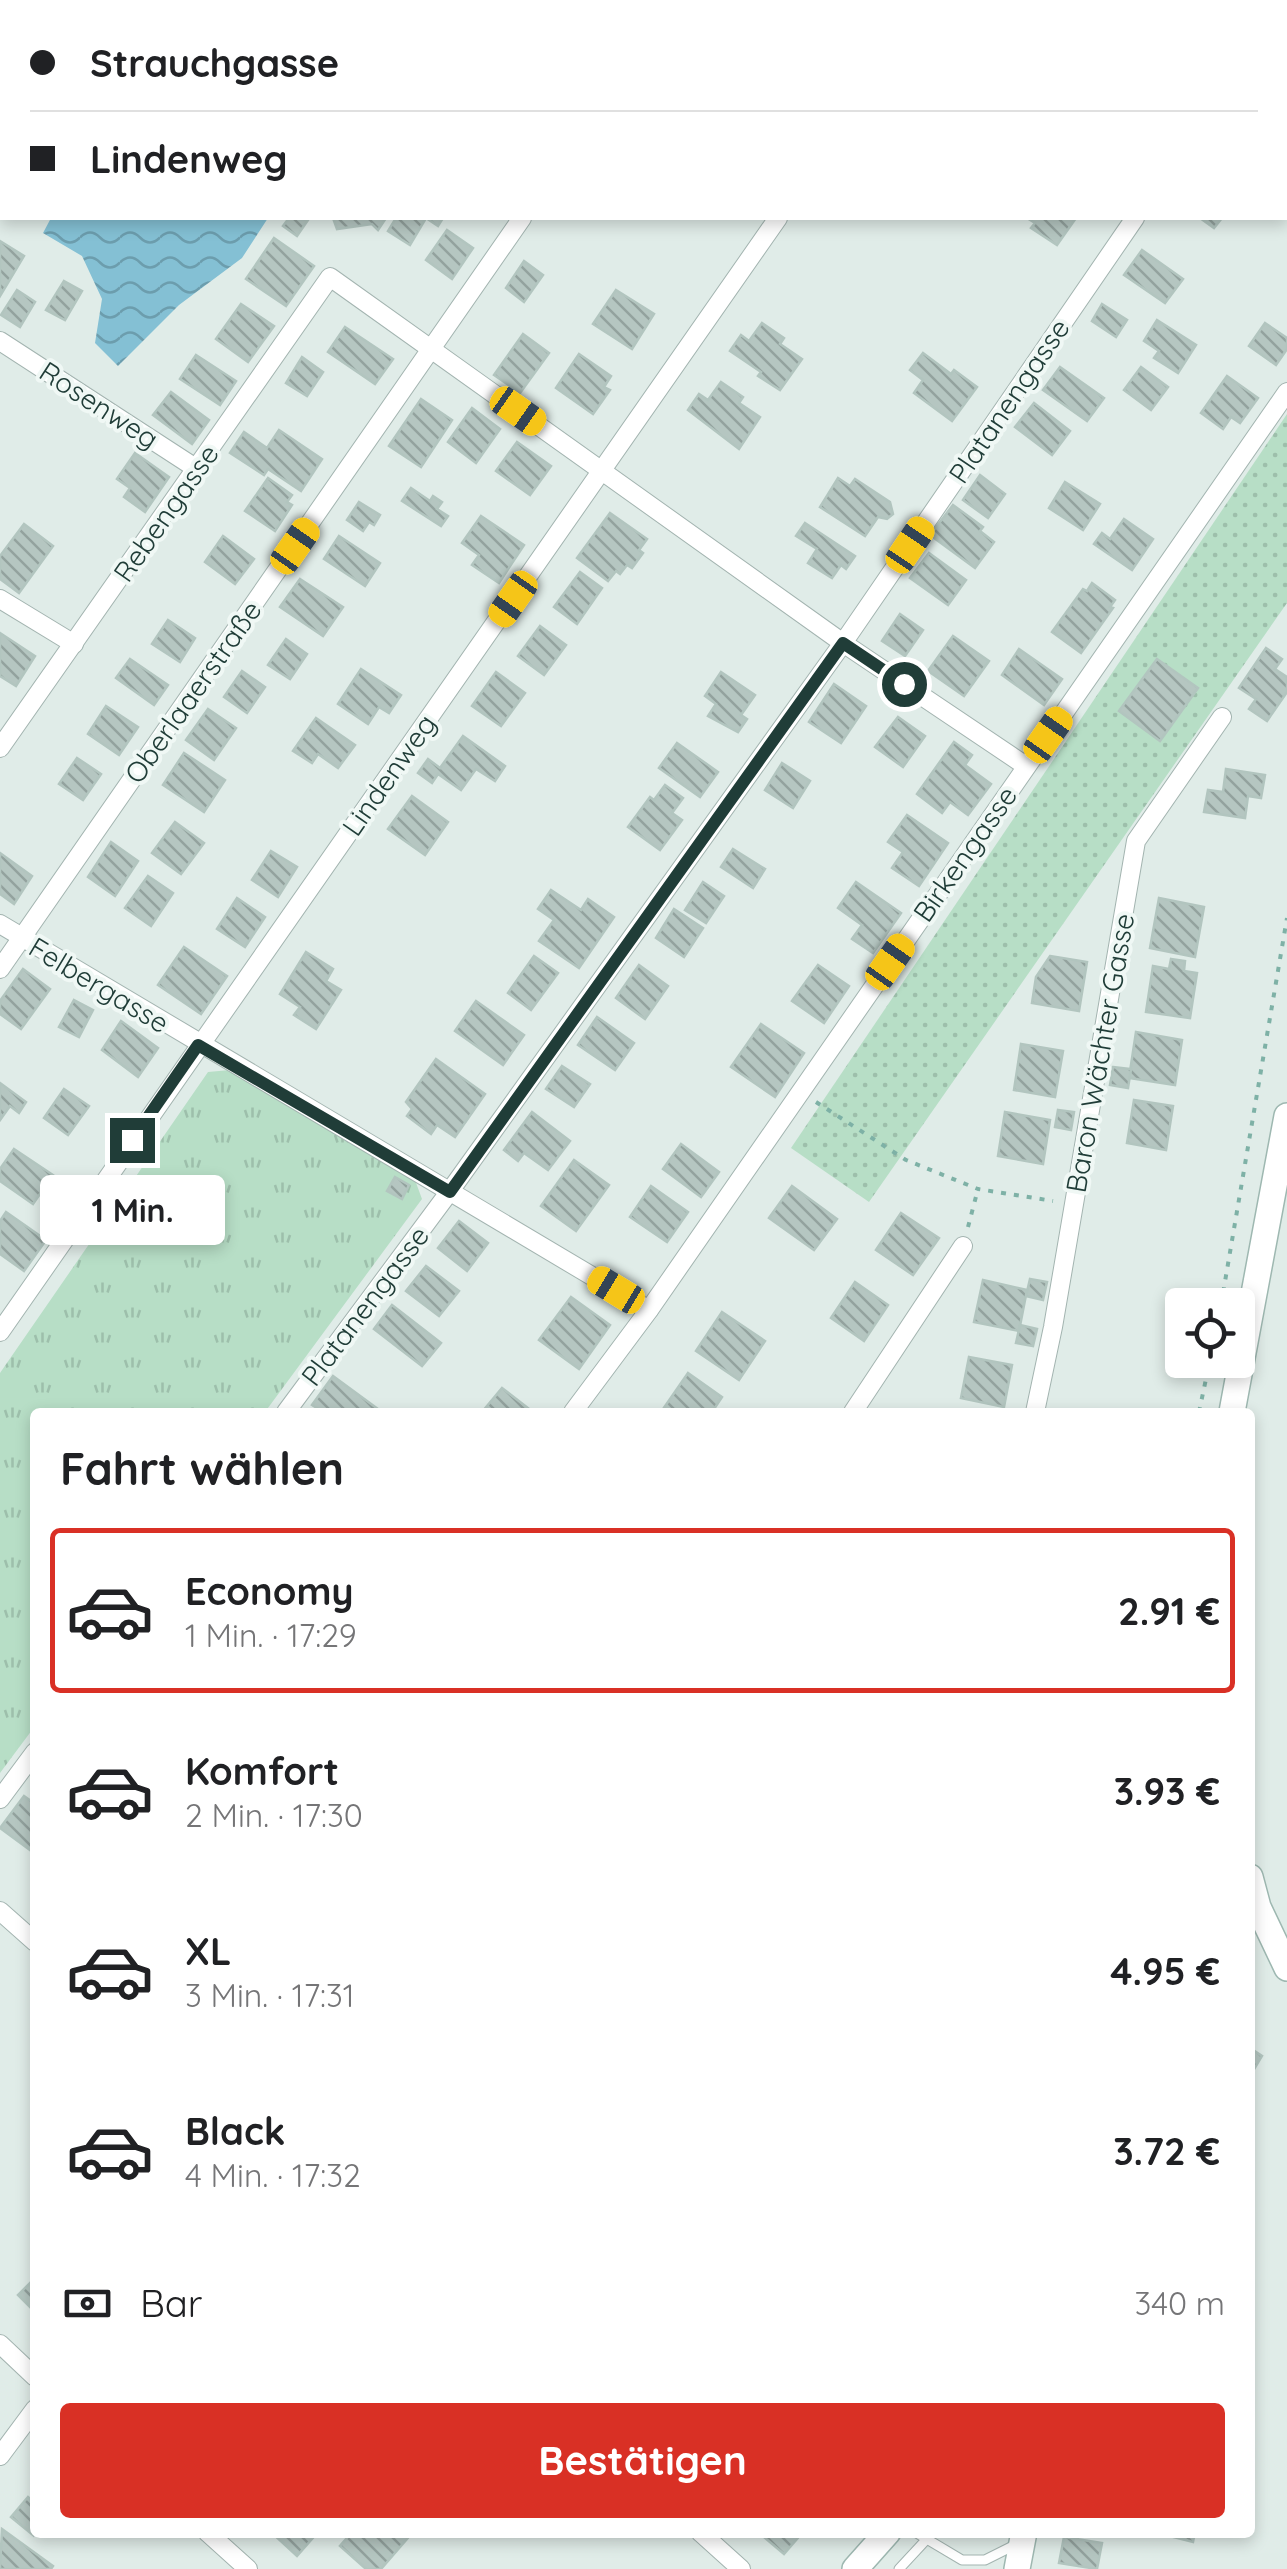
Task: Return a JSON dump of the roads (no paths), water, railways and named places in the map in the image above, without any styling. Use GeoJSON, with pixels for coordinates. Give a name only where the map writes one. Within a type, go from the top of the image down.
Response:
{"type":"FeatureCollection","features":[{"type":"Feature","properties":{"kind":"street","name":"Oberlaaerstraße"},"geometry":{"type":"LineString","coordinates":[[0,969],[521,220]]}},
{"type":"Feature","properties":{"kind":"street","name":"Lindenweg"},"geometry":{"type":"LineString","coordinates":[[0,1332],[777,220]]}},
{"type":"Feature","properties":{"kind":"street","name":"Platanengasse"},"geometry":{"type":"LineString","coordinates":[[289,1408],[450,1192],[843,643],[1133,220]]}},
{"type":"Feature","properties":{"kind":"street","name":"Rebengasse"},"geometry":{"type":"LineString","coordinates":[[0,748],[330,277],[432,350]]}},
{"type":"Feature","properties":{"kind":"street","name":"Rosenweg"},"geometry":{"type":"LineString","coordinates":[[0,341],[197,469]]}},
{"type":"Feature","properties":{"kind":"street"},"geometry":{"type":"LineString","coordinates":[[432,350],[843,643],[1026,766]]}},
{"type":"Feature","properties":{"kind":"street","name":"Birkengasse"},"geometry":{"type":"LineString","coordinates":[[576,1408],[649,1310],[1287,392]]}},
{"type":"Feature","properties":{"kind":"street"},"geometry":{"type":"LineString","coordinates":[[0,599],[74,644]]}},
{"type":"Feature","properties":{"kind":"street","name":"Baron Wächter Gasse"},"geometry":{"type":"LineString","coordinates":[[1036,1408],[1136,841],[1222,717]]}},
{"type":"Feature","properties":{"kind":"street","name":"Felbergasse"},"geometry":{"type":"LineString","coordinates":[[0,924],[649,1310]]}},
{"type":"Feature","properties":{"kind":"street"},"geometry":{"type":"LineString","coordinates":[[1233,1408],[1287,1116]]}},
{"type":"Feature","properties":{"kind":"street"},"geometry":{"type":"LineString","coordinates":[[856,1408],[963,1246]]}},
{"type":"Feature","properties":{"kind":"street"},"geometry":{"type":"LineString","coordinates":[[0,1799],[30,1759]]}},
{"type":"Feature","properties":{"kind":"street"},"geometry":{"type":"LineString","coordinates":[[1255,1897],[1287,1968]]}},
{"type":"Feature","properties":{"kind":"street"},"geometry":{"type":"LineString","coordinates":[[0,1910],[30,1937]]}},
{"type":"Feature","properties":{"kind":"street"},"geometry":{"type":"LineString","coordinates":[[0,2344],[30,2372]]}},
{"type":"Feature","properties":{"kind":"street"},"geometry":{"type":"LineString","coordinates":[[0,2456],[30,2415]]}},
{"type":"Feature","properties":{"kind":"street"},"geometry":{"type":"LineString","coordinates":[[214,2538],[248,2569]]}},
{"type":"Feature","properties":{"kind":"street"},"geometry":{"type":"LineString","coordinates":[[707,2538],[742,2569]]}},
{"type":"Feature","properties":{"kind":"street"},"geometry":{"type":"LineString","coordinates":[[855,2569],[883,2538]]}},
{"type":"Feature","properties":{"kind":"street"},"geometry":{"type":"LineString","coordinates":[[1017,2569],[1023,2538]]}},
{"type":"Feature","properties":{"kind":"lane"},"geometry":{"type":"LineString","coordinates":[[922,2538],[961,2564],[986,2560],[1021,2538]]}},
{"type":"Feature","properties":{"kind":"lane"},"geometry":{"type":"LineString","coordinates":[[900,2569],[925,2541]]}},
{"type":"Feature","properties":{"kind":"water"},"geometry":{"type":"Polygon","coordinates":[[[50,220],[267,220],[242,258],[179,305],[118,366],[95,343],[102,299],[82,256],[43,233],[50,220]]]}}]}
